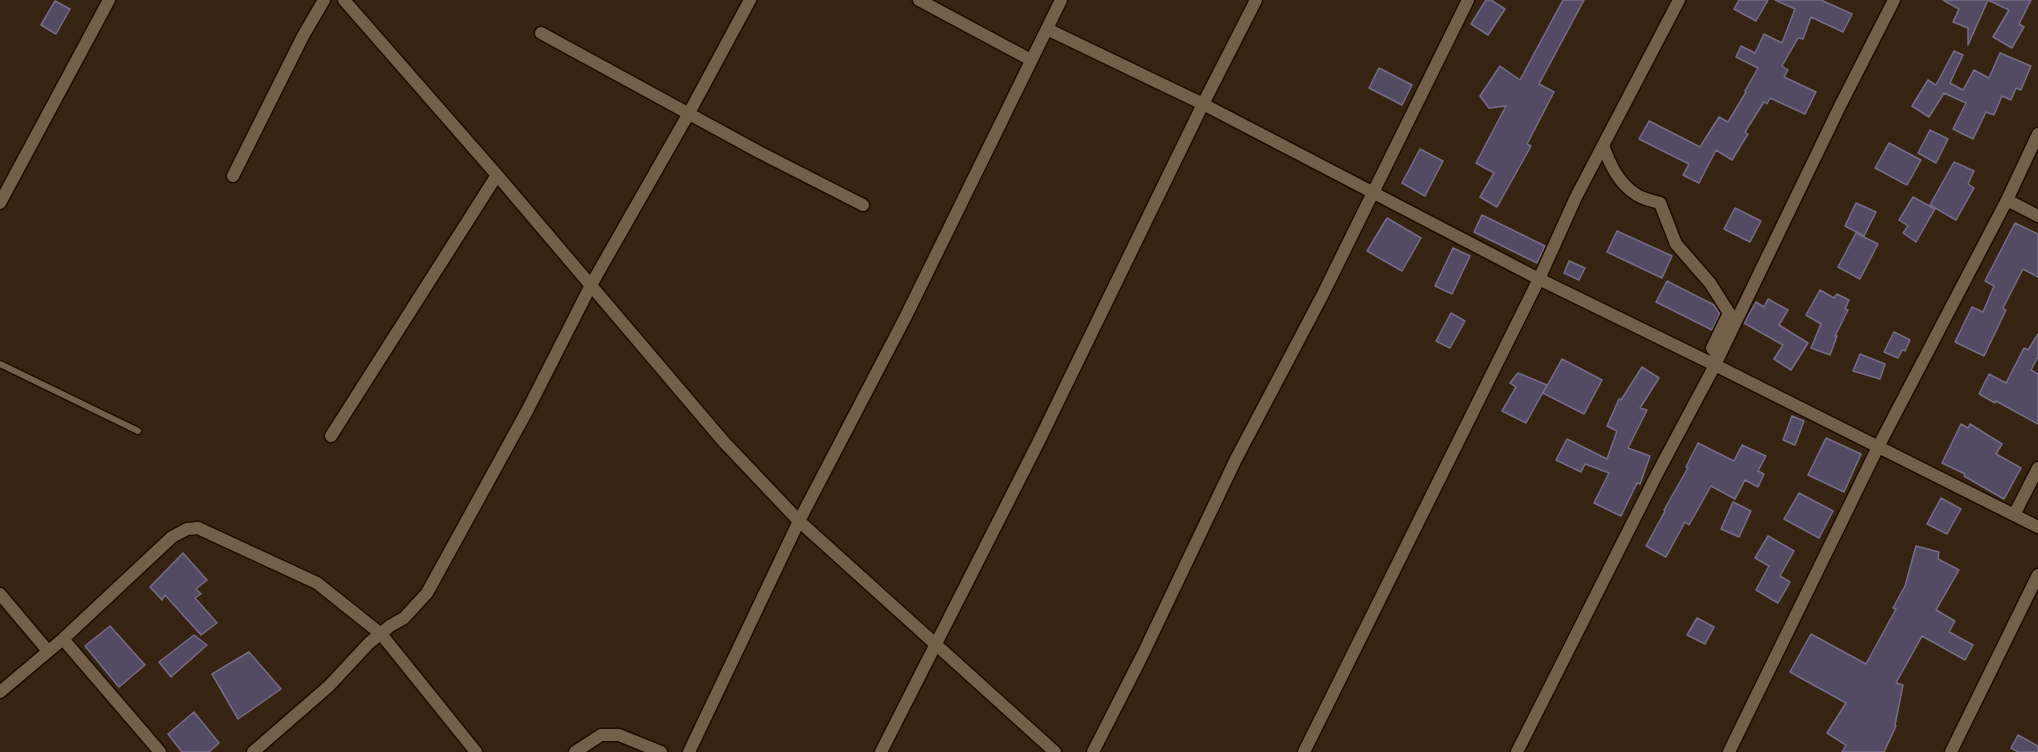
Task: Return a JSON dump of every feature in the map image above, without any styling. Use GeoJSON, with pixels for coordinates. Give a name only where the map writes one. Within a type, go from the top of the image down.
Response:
{"type":"FeatureCollection","features":[{"type":"Feature","properties":{"kind":"street"},"geometry":{"type":"LineString","coordinates":[[0,203],[109,0]]}},
{"type":"Feature","properties":{"kind":"street"},"geometry":{"type":"LineString","coordinates":[[233,176],[303,36],[324,0]]}},
{"type":"Feature","properties":{"kind":"street"},"geometry":{"type":"LineString","coordinates":[[344,0],[497,175],[724,442],[799,521],[1056,752]]}},
{"type":"Feature","properties":{"kind":"street"},"geometry":{"type":"LineString","coordinates":[[254,752],[329,686],[381,634],[404,618],[434,582],[471,510],[527,411],[591,285],[750,0]]}},
{"type":"Feature","properties":{"kind":"street"},"geometry":{"type":"LineString","coordinates":[[919,0],[1031,60]]}},
{"type":"Feature","properties":{"kind":"street"},"geometry":{"type":"LineString","coordinates":[[689,752],[799,521],[905,318],[1061,0]]}},
{"type":"Feature","properties":{"kind":"street"},"geometry":{"type":"LineString","coordinates":[[881,752],[1048,422],[1256,0]]}},
{"type":"Feature","properties":{"kind":"street"},"geometry":{"type":"LineString","coordinates":[[1093,752],[1147,646],[1236,459],[1374,193],[1468,0]]}},
{"type":"Feature","properties":{"kind":"street"},"geometry":{"type":"LineString","coordinates":[[1304,752],[1539,279],[1576,197],[1679,0]]}},
{"type":"Feature","properties":{"kind":"street"},"geometry":{"type":"LineString","coordinates":[[1517,752],[1653,482],[1717,361],[1840,105],[1894,0]]}},
{"type":"Feature","properties":{"kind":"street"},"geometry":{"type":"LineString","coordinates":[[1047,29],[1203,104],[1539,279],[1717,361],[1878,447],[2038,527]]}},
{"type":"Feature","properties":{"kind":"street"},"geometry":{"type":"LineString","coordinates":[[541,33],[759,152],[863,205]]}},
{"type":"Feature","properties":{"kind":"street"},"geometry":{"type":"LineString","coordinates":[[1729,752],[1878,447],[2007,200],[2038,134]]}},
{"type":"Feature","properties":{"kind":"street"},"geometry":{"type":"LineString","coordinates":[[1603,145],[1612,170],[1638,196],[1660,203],[1676,243],[1710,283],[1729,313],[1712,348],[1717,361]]}},
{"type":"Feature","properties":{"kind":"street"},"geometry":{"type":"LineString","coordinates":[[332,436],[497,175]]}},
{"type":"Feature","properties":{"kind":"street"},"geometry":{"type":"LineString","coordinates":[[2007,200],[2038,216]]}},
{"type":"Feature","properties":{"kind":"street"},"geometry":{"type":"LineString","coordinates":[[2014,515],[2038,468]]}},
{"type":"Feature","properties":{"kind":"street"},"geometry":{"type":"LineString","coordinates":[[0,692],[63,639],[172,537],[188,529],[198,528],[317,583],[381,634],[476,752]]}},
{"type":"Feature","properties":{"kind":"street"},"geometry":{"type":"LineString","coordinates":[[1950,752],[2038,575]]}},
{"type":"Feature","properties":{"kind":"street"},"geometry":{"type":"LineString","coordinates":[[0,594],[48,651]]}},
{"type":"Feature","properties":{"kind":"street"},"geometry":{"type":"LineString","coordinates":[[63,639],[160,752]]}},
{"type":"Feature","properties":{"kind":"street"},"geometry":{"type":"LineString","coordinates":[[575,752],[601,735],[619,735],[661,752]]}},
{"type":"Feature","properties":{"kind":"lane"},"geometry":{"type":"LineString","coordinates":[[0,364],[138,432]]}},
{"type":"Feature","properties":{"kind":"building"},"geometry":{"type":"Polygon","coordinates":[[[1486,0],[1491,0],[1505,9],[1488,35],[1471,24],[1486,0]]]}},
{"type":"Feature","properties":{"kind":"building"},"geometry":{"type":"Polygon","coordinates":[[[1563,0],[1584,0],[1539,84],[1554,92],[1527,144],[1531,146],[1497,207],[1480,197],[1494,173],[1476,163],[1506,106],[1489,108],[1480,96],[1500,66],[1520,80],[1563,0]]]}},
{"type":"Feature","properties":{"kind":"building"},"geometry":{"type":"Polygon","coordinates":[[[1739,0],[1768,0],[1756,21],[1734,9],[1739,0]]]}},
{"type":"Feature","properties":{"kind":"building"},"geometry":{"type":"Polygon","coordinates":[[[1775,0],[1821,0],[1852,14],[1843,32],[1811,17],[1803,39],[1798,38],[1782,66],[1788,70],[1784,77],[1816,92],[1805,114],[1770,98],[1767,104],[1764,102],[1745,132],[1748,134],[1732,160],[1716,150],[1699,183],[1683,175],[1689,164],[1639,139],[1649,121],[1700,147],[1719,117],[1728,122],[1758,68],[1736,57],[1741,46],[1755,53],[1764,34],[1782,43],[1795,9],[1775,0]]]}},
{"type":"Feature","properties":{"kind":"building"},"geometry":{"type":"Polygon","coordinates":[[[1943,0],[1988,0],[1968,45],[1968,28],[1953,22],[1959,9],[1943,0]]]}},
{"type":"Feature","properties":{"kind":"building"},"geometry":{"type":"Polygon","coordinates":[[[1988,0],[2031,0],[2019,24],[2024,27],[2012,48],[1993,37],[2009,10],[1988,0]]]}},
{"type":"Feature","properties":{"kind":"building"},"geometry":{"type":"Polygon","coordinates":[[[55,1],[70,9],[56,34],[41,25],[55,1]]]}},
{"type":"Feature","properties":{"kind":"building"},"geometry":{"type":"Polygon","coordinates":[[[1954,51],[1963,55],[1950,83],[1963,90],[1974,70],[1989,78],[2000,53],[2031,66],[2021,90],[2016,88],[2011,100],[2002,96],[1994,115],[1986,112],[1973,139],[1953,129],[1966,103],[1944,93],[1929,117],[1912,106],[1928,80],[1936,85],[1954,51]]]}},
{"type":"Feature","properties":{"kind":"building"},"geometry":{"type":"Polygon","coordinates":[[[1379,68],[1412,85],[1402,105],[1369,88],[1379,68]]]}},
{"type":"Feature","properties":{"kind":"building"},"geometry":{"type":"Polygon","coordinates":[[[1930,130],[1948,139],[1936,163],[1918,153],[1930,130]]]}},
{"type":"Feature","properties":{"kind":"building"},"geometry":{"type":"Polygon","coordinates":[[[1889,143],[1921,160],[1907,185],[1875,168],[1889,143]]]}},
{"type":"Feature","properties":{"kind":"building"},"geometry":{"type":"Polygon","coordinates":[[[1420,149],[1443,161],[1425,196],[1402,183],[1420,149]]]}},
{"type":"Feature","properties":{"kind":"building"},"geometry":{"type":"Polygon","coordinates":[[[1954,162],[1974,171],[1968,184],[1974,188],[1956,220],[1930,205],[1954,162]]]}},
{"type":"Feature","properties":{"kind":"building"},"geometry":{"type":"Polygon","coordinates":[[[1913,197],[1935,209],[1916,242],[1903,233],[1908,226],[1899,220],[1913,197]]]}},
{"type":"Feature","properties":{"kind":"building"},"geometry":{"type":"Polygon","coordinates":[[[1856,203],[1876,212],[1864,236],[1845,226],[1856,203]]]}},
{"type":"Feature","properties":{"kind":"building"},"geometry":{"type":"Polygon","coordinates":[[[1735,208],[1761,221],[1750,242],[1724,229],[1735,208]]]}},
{"type":"Feature","properties":{"kind":"building"},"geometry":{"type":"Polygon","coordinates":[[[1482,215],[1545,246],[1537,263],[1474,232],[1482,215]]]}},
{"type":"Feature","properties":{"kind":"building"},"geometry":{"type":"Polygon","coordinates":[[[1387,218],[1421,238],[1402,271],[1367,251],[1387,218]]]}},
{"type":"Feature","properties":{"kind":"building"},"geometry":{"type":"Polygon","coordinates":[[[2015,223],[2038,234],[2038,277],[2023,269],[2003,308],[2006,310],[1984,356],[1955,342],[1972,307],[1983,312],[1994,286],[1985,281],[2015,223]]]}},
{"type":"Feature","properties":{"kind":"building"},"geometry":{"type":"Polygon","coordinates":[[[1617,231],[1672,256],[1662,278],[1607,252],[1617,231]]]}},
{"type":"Feature","properties":{"kind":"building"},"geometry":{"type":"Polygon","coordinates":[[[1856,233],[1878,244],[1860,279],[1838,267],[1856,233]]]}},
{"type":"Feature","properties":{"kind":"building"},"geometry":{"type":"Polygon","coordinates":[[[1453,248],[1470,256],[1452,294],[1435,286],[1453,248]]]}},
{"type":"Feature","properties":{"kind":"building"},"geometry":{"type":"Polygon","coordinates":[[[1569,261],[1585,268],[1579,280],[1564,273],[1569,261]]]}},
{"type":"Feature","properties":{"kind":"building"},"geometry":{"type":"Polygon","coordinates":[[[1667,281],[1714,305],[1720,314],[1712,330],[1656,302],[1667,281]]]}},
{"type":"Feature","properties":{"kind":"building"},"geometry":{"type":"Polygon","coordinates":[[[1820,290],[1834,298],[1837,294],[1849,300],[1845,309],[1848,310],[1835,336],[1837,336],[1830,355],[1811,348],[1821,324],[1806,315],[1820,290]]]}},
{"type":"Feature","properties":{"kind":"building"},"geometry":{"type":"Polygon","coordinates":[[[1768,299],[1788,310],[1779,325],[1808,343],[1791,370],[1774,359],[1783,345],[1744,323],[1756,302],[1764,307],[1768,299]]]}},
{"type":"Feature","properties":{"kind":"building"},"geometry":{"type":"Polygon","coordinates":[[[1451,313],[1465,321],[1450,348],[1436,341],[1451,313]]]}},
{"type":"Feature","properties":{"kind":"building"},"geometry":{"type":"Polygon","coordinates":[[[1894,332],[1910,340],[1905,351],[1902,350],[1898,358],[1884,352],[1894,332]]]}},
{"type":"Feature","properties":{"kind":"building"},"geometry":{"type":"Polygon","coordinates":[[[2038,334],[2038,357],[2031,370],[2038,374],[2038,424],[1979,394],[1989,374],[2006,383],[2024,348],[2028,350],[2038,334]]]}},
{"type":"Feature","properties":{"kind":"building"},"geometry":{"type":"Polygon","coordinates":[[[1860,354],[1885,364],[1880,379],[1853,371],[1860,354]]]}},
{"type":"Feature","properties":{"kind":"building"},"geometry":{"type":"Polygon","coordinates":[[[1562,359],[1602,380],[1584,414],[1543,393],[1562,359]]]}},
{"type":"Feature","properties":{"kind":"building"},"geometry":{"type":"Polygon","coordinates":[[[1642,367],[1659,378],[1640,408],[1647,410],[1628,448],[1650,456],[1640,484],[1637,483],[1621,516],[1594,503],[1609,473],[1585,464],[1581,472],[1556,460],[1567,439],[1607,459],[1617,431],[1607,426],[1619,399],[1621,400],[1642,367]]]}},
{"type":"Feature","properties":{"kind":"building"},"geometry":{"type":"Polygon","coordinates":[[[1518,373],[1547,385],[1526,423],[1502,411],[1516,387],[1510,383],[1518,373]]]}},
{"type":"Feature","properties":{"kind":"building"},"geometry":{"type":"Polygon","coordinates":[[[1792,416],[1804,421],[1795,445],[1783,440],[1792,416]]]}},
{"type":"Feature","properties":{"kind":"building"},"geometry":{"type":"Polygon","coordinates":[[[1961,424],[1968,428],[1970,424],[2002,444],[1996,454],[2021,468],[2004,499],[1964,476],[1965,474],[1942,463],[1961,424]]]}},
{"type":"Feature","properties":{"kind":"building"},"geometry":{"type":"Polygon","coordinates":[[[1826,438],[1861,454],[1844,492],[1808,475],[1826,438]]]}},
{"type":"Feature","properties":{"kind":"building"},"geometry":{"type":"Polygon","coordinates":[[[1698,443],[1734,461],[1742,445],[1766,456],[1758,471],[1764,474],[1758,487],[1745,480],[1735,499],[1711,486],[1689,525],[1685,522],[1666,557],[1646,546],[1688,468],[1686,467],[1698,443]]]}},
{"type":"Feature","properties":{"kind":"building"},"geometry":{"type":"Polygon","coordinates":[[[1799,493],[1833,511],[1819,538],[1784,519],[1799,493]]]}},
{"type":"Feature","properties":{"kind":"building"},"geometry":{"type":"Polygon","coordinates":[[[1941,498],[1961,509],[1947,534],[1927,524],[1941,498]]]}},
{"type":"Feature","properties":{"kind":"building"},"geometry":{"type":"Polygon","coordinates":[[[1733,502],[1751,511],[1739,537],[1721,529],[1733,502]]]}},
{"type":"Feature","properties":{"kind":"building"},"geometry":{"type":"Polygon","coordinates":[[[1768,536],[1794,551],[1780,576],[1790,582],[1778,603],[1756,590],[1769,566],[1755,558],[1768,536]]]}},
{"type":"Feature","properties":{"kind":"building"},"geometry":{"type":"Polygon","coordinates":[[[1916,546],[1939,552],[1938,559],[1959,570],[1936,610],[1955,621],[1949,632],[1973,645],[1965,660],[1922,636],[1896,683],[1903,685],[1896,726],[1884,752],[1842,752],[1846,745],[1827,733],[1846,703],[1790,672],[1811,634],[1866,664],[1896,609],[1893,608],[1905,586],[1916,546]]]}},
{"type":"Feature","properties":{"kind":"building"},"geometry":{"type":"Polygon","coordinates":[[[183,553],[207,580],[196,589],[201,594],[195,598],[217,623],[201,635],[165,595],[162,600],[150,587],[183,553]]]}},
{"type":"Feature","properties":{"kind":"building"},"geometry":{"type":"Polygon","coordinates":[[[1697,618],[1714,627],[1705,644],[1687,635],[1697,618]]]}},
{"type":"Feature","properties":{"kind":"building"},"geometry":{"type":"Polygon","coordinates":[[[110,626],[145,665],[119,687],[85,646],[110,626]]]}},
{"type":"Feature","properties":{"kind":"building"},"geometry":{"type":"Polygon","coordinates":[[[194,635],[207,645],[171,677],[159,662],[194,635]]]}},
{"type":"Feature","properties":{"kind":"building"},"geometry":{"type":"Polygon","coordinates":[[[249,652],[281,689],[238,719],[212,674],[249,652]]]}},
{"type":"Feature","properties":{"kind":"building"},"geometry":{"type":"Polygon","coordinates":[[[194,712],[219,743],[209,752],[182,752],[168,734],[194,712]]]}},
{"type":"Feature","properties":{"kind":"building"},"geometry":{"type":"Polygon","coordinates":[[[2018,735],[2038,746],[2038,752],[2018,752],[2011,748],[2018,735]]]}}]}
